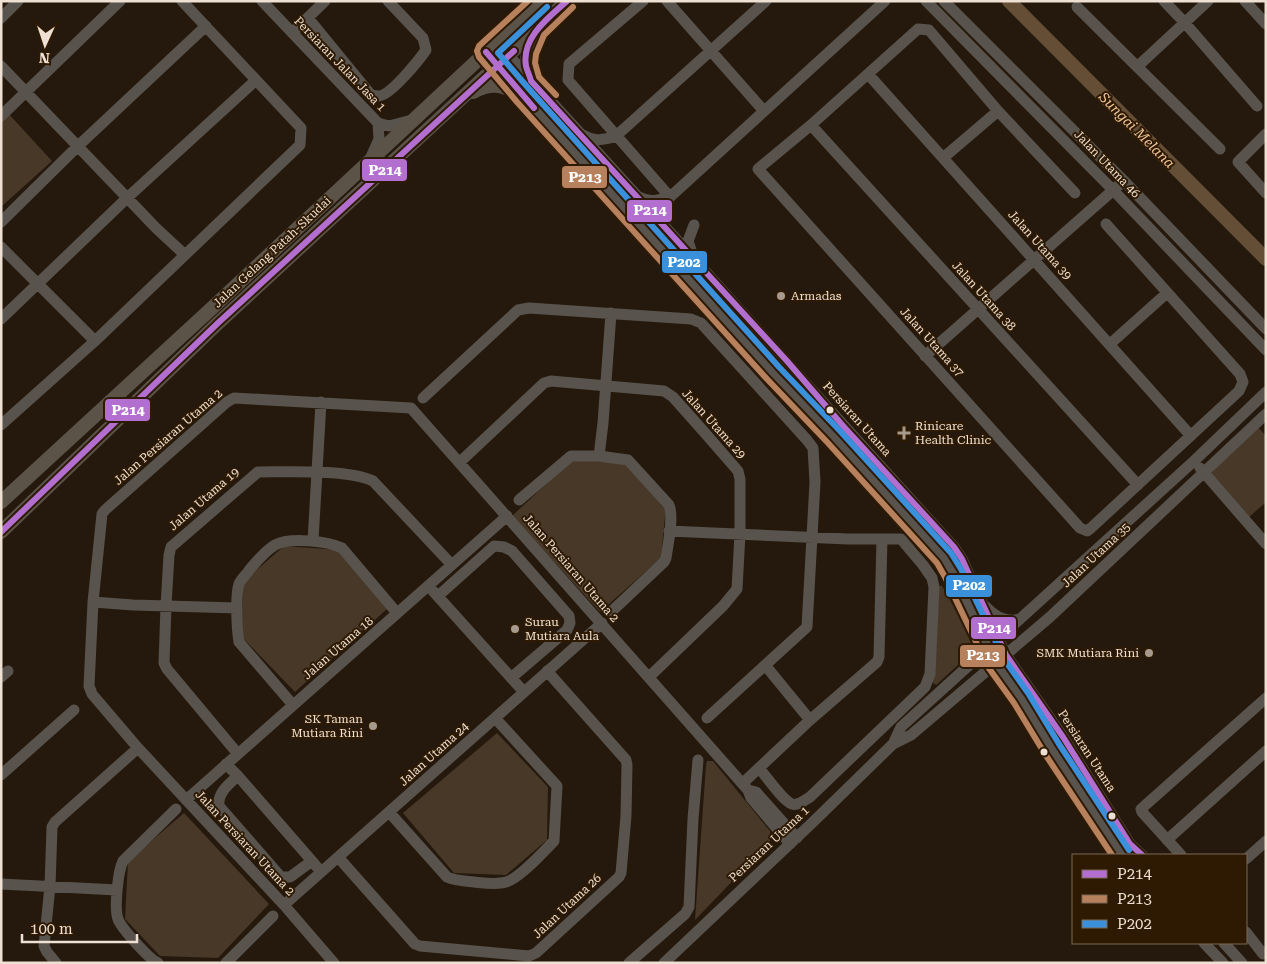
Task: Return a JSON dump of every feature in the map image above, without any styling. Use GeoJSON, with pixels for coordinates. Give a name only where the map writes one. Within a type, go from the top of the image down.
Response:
{"type":"FeatureCollection","features":[{"type":"Feature","properties":{"kind":"main road","name":"Jalan Gelang Patah-Skudai"},"geometry":{"type":"LineString","coordinates":[[1,502],[417,118],[540,1]]}},
{"type":"Feature","properties":{"kind":"main road","name":"Jalan Gelang Patah-Skudai"},"geometry":{"type":"LineString","coordinates":[[1,532],[218,323],[567,1]]}},
{"type":"Feature","properties":{"kind":"main road"},"geometry":{"type":"LineString","coordinates":[[531,81],[526,64],[536,30]]}},
{"type":"Feature","properties":{"kind":"main road"},"geometry":{"type":"LineString","coordinates":[[464,96],[490,85],[505,86],[523,96]]}},
{"type":"Feature","properties":{"kind":"main road"},"geometry":{"type":"LineString","coordinates":[[40,466],[21,489],[17,496],[19,501],[23,501],[56,480]]}},
{"type":"Feature","properties":{"kind":"street"},"geometry":{"type":"LineString","coordinates":[[1,18],[18,1]]}},
{"type":"Feature","properties":{"kind":"street"},"geometry":{"type":"LineString","coordinates":[[1,116],[120,1]]}},
{"type":"Feature","properties":{"kind":"street"},"geometry":{"type":"LineString","coordinates":[[3,420],[94,341],[300,145],[301,128],[182,1]]}},
{"type":"Feature","properties":{"kind":"street","name":"Persiaran Jalan Jasa 1"},"geometry":{"type":"LineString","coordinates":[[262,1],[378,123]]}},
{"type":"Feature","properties":{"kind":"street"},"geometry":{"type":"LineString","coordinates":[[292,33],[325,1]]}},
{"type":"Feature","properties":{"kind":"street"},"geometry":{"type":"LineString","coordinates":[[308,18],[371,95],[380,96],[387,93],[418,63],[426,50],[423,38],[388,1]]}},
{"type":"Feature","properties":{"kind":"street"},"geometry":{"type":"LineString","coordinates":[[643,1],[569,64],[568,80],[670,197]]}},
{"type":"Feature","properties":{"kind":"street"},"geometry":{"type":"LineString","coordinates":[[667,1],[764,111]]}},
{"type":"Feature","properties":{"kind":"street"},"geometry":{"type":"LineString","coordinates":[[577,131],[591,139],[598,140],[606,140],[616,136],[766,1]]}},
{"type":"Feature","properties":{"kind":"street"},"geometry":{"type":"LineString","coordinates":[[633,192],[642,199],[656,201],[670,197],[885,1]]}},
{"type":"Feature","properties":{"kind":"street","name":"Jalan Utama 46"},"geometry":{"type":"LineString","coordinates":[[926,1],[1113,190],[1266,350]]}},
{"type":"Feature","properties":{"kind":"street","name":"Jalan Utama 46"},"geometry":{"type":"LineString","coordinates":[[944,1],[1124,181],[1266,329]]}},
{"type":"Feature","properties":{"kind":"street"},"geometry":{"type":"LineString","coordinates":[[1164,1],[1257,106]]}},
{"type":"Feature","properties":{"kind":"street"},"geometry":{"type":"LineString","coordinates":[[1138,66],[1208,1]]}},
{"type":"Feature","properties":{"kind":"street"},"geometry":{"type":"LineString","coordinates":[[1245,1],[1266,24]]}},
{"type":"Feature","properties":{"kind":"street"},"geometry":{"type":"LineString","coordinates":[[1077,7],[1220,149]]}},
{"type":"Feature","properties":{"kind":"street"},"geometry":{"type":"LineString","coordinates":[[1,222],[78,146],[206,26]]}},
{"type":"Feature","properties":{"kind":"street"},"geometry":{"type":"LineString","coordinates":[[811,125],[918,29],[929,30],[998,110],[1074,193]]}},
{"type":"Feature","properties":{"kind":"street"},"geometry":{"type":"LineString","coordinates":[[491,47],[497,66],[523,96],[773,373],[834,436],[944,558],[953,573],[987,648],[1121,854]]}},
{"type":"Feature","properties":{"kind":"street","name":"Persiaran Utama"},"geometry":{"type":"LineString","coordinates":[[491,47],[509,56],[954,547],[962,559],[997,639],[1006,655],[1063,738],[1130,844],[1141,854]]}},
{"type":"Feature","properties":{"kind":"street"},"geometry":{"type":"LineString","coordinates":[[1,66],[127,198],[184,254]]}},
{"type":"Feature","properties":{"kind":"street","name":"Jalan Utama 39"},"geometry":{"type":"LineString","coordinates":[[868,74],[1191,436]]}},
{"type":"Feature","properties":{"kind":"street"},"geometry":{"type":"LineString","coordinates":[[1,320],[127,198],[256,80]]}},
{"type":"Feature","properties":{"kind":"street"},"geometry":{"type":"LineString","coordinates":[[943,158],[998,110]]}},
{"type":"Feature","properties":{"kind":"street"},"geometry":{"type":"LineString","coordinates":[[367,163],[379,139],[378,123],[388,126],[417,118]]}},
{"type":"Feature","properties":{"kind":"street","name":"Jalan Utama 37"},"geometry":{"type":"LineString","coordinates":[[811,125],[758,170],[1080,528],[1087,530],[1091,528],[1138,485]]}},
{"type":"Feature","properties":{"kind":"street","name":"Jalan Utama 38"},"geometry":{"type":"LineString","coordinates":[[811,125],[1138,485]]}},
{"type":"Feature","properties":{"kind":"street"},"geometry":{"type":"LineString","coordinates":[[1266,134],[1238,162],[1266,193]]}},
{"type":"Feature","properties":{"kind":"street"},"geometry":{"type":"LineString","coordinates":[[925,356],[1124,181]]}},
{"type":"Feature","properties":{"kind":"street"},"geometry":{"type":"LineString","coordinates":[[1106,224],[1240,374],[1243,382],[1240,391],[1138,485]]}},
{"type":"Feature","properties":{"kind":"street"},"geometry":{"type":"LineString","coordinates":[[694,225],[688,241],[695,260]]}},
{"type":"Feature","properties":{"kind":"street"},"geometry":{"type":"LineString","coordinates":[[1,246],[94,341]]}},
{"type":"Feature","properties":{"kind":"street"},"geometry":{"type":"LineString","coordinates":[[1110,344],[1167,292]]}},
{"type":"Feature","properties":{"kind":"street"},"geometry":{"type":"LineString","coordinates":[[423,398],[518,310],[529,308],[690,319],[701,323],[807,440],[813,448],[815,464],[807,627],[707,718]]}},
{"type":"Feature","properties":{"kind":"street"},"geometry":{"type":"LineString","coordinates":[[599,456],[610,313]]}},
{"type":"Feature","properties":{"kind":"street","name":"Jalan Utama 29"},"geometry":{"type":"LineString","coordinates":[[460,462],[544,383],[551,381],[664,391],[673,397],[738,471],[740,479],[740,534],[736,589],[724,606],[649,678]]}},
{"type":"Feature","properties":{"kind":"street","name":"Jalan Utama 35"},"geometry":{"type":"LineString","coordinates":[[997,639],[1194,461],[1266,392]]}},
{"type":"Feature","properties":{"kind":"street","name":"Jalan Persiaran Utama 2"},"geometry":{"type":"LineString","coordinates":[[333,962],[284,904],[138,748],[92,694],[89,686],[93,602],[101,520],[105,510],[226,402],[234,398],[412,408],[649,678],[746,786],[756,792],[793,841]]}},
{"type":"Feature","properties":{"kind":"street"},"geometry":{"type":"LineString","coordinates":[[312,541],[321,402]]}},
{"type":"Feature","properties":{"kind":"street","name":"Jalan Utama 35"},"geometry":{"type":"LineString","coordinates":[[1006,655],[1266,414]]}},
{"type":"Feature","properties":{"kind":"street"},"geometry":{"type":"LineString","coordinates":[[519,500],[570,456],[599,456],[631,462],[669,504],[671,509],[664,562],[610,612]]}},
{"type":"Feature","properties":{"kind":"street"},"geometry":{"type":"LineString","coordinates":[[1194,461],[1266,544]]}},
{"type":"Feature","properties":{"kind":"street","name":"Jalan Utama 19"},"geometry":{"type":"LineString","coordinates":[[238,754],[167,669],[164,662],[169,555],[171,547],[258,472],[316,472],[366,477],[373,481],[452,565]]}},
{"type":"Feature","properties":{"kind":"street","name":"Jalan Utama 18"},"geometry":{"type":"LineString","coordinates":[[186,800],[507,516]]}},
{"type":"Feature","properties":{"kind":"street"},"geometry":{"type":"LineString","coordinates":[[669,531],[901,539],[932,578],[934,586],[930,674],[924,686],[817,790],[799,804],[792,804],[785,799],[759,768]]}},
{"type":"Feature","properties":{"kind":"street"},"geometry":{"type":"LineString","coordinates":[[746,786],[759,768],[876,662],[879,657],[882,539]]}},
{"type":"Feature","properties":{"kind":"street"},"geometry":{"type":"LineString","coordinates":[[293,705],[239,642],[236,629],[239,584],[260,558],[274,545],[281,542],[312,541],[334,544],[342,548],[397,613]]}},
{"type":"Feature","properties":{"kind":"street"},"geometry":{"type":"LineString","coordinates":[[438,596],[494,546],[504,547],[512,551],[570,616],[567,630],[511,678]]}},
{"type":"Feature","properties":{"kind":"street"},"geometry":{"type":"LineString","coordinates":[[429,586],[524,692]]}},
{"type":"Feature","properties":{"kind":"street"},"geometry":{"type":"LineString","coordinates":[[93,602],[237,608]]}},
{"type":"Feature","properties":{"kind":"street"},"geometry":{"type":"LineString","coordinates":[[982,604],[991,613],[1004,620],[1014,621],[1020,619]]}},
{"type":"Feature","properties":{"kind":"street","name":"Jalan Utama 24"},"geometry":{"type":"LineString","coordinates":[[284,904],[602,623]]}},
{"type":"Feature","properties":{"kind":"street","name":"Persiaran Utama 1"},"geometry":{"type":"LineString","coordinates":[[664,963],[812,823],[892,744],[901,727],[997,639]]}},
{"type":"Feature","properties":{"kind":"street","name":"Persiaran Utama 1"},"geometry":{"type":"LineString","coordinates":[[892,744],[911,735],[1006,655]]}},
{"type":"Feature","properties":{"kind":"street"},"geometry":{"type":"LineString","coordinates":[[765,665],[810,720]]}},
{"type":"Feature","properties":{"kind":"street","name":"Jalan Utama 26"},"geometry":{"type":"LineString","coordinates":[[338,857],[415,944],[425,948],[476,957],[529,956],[536,953],[619,877],[621,873],[626,816],[626,760],[547,671]]}},
{"type":"Feature","properties":{"kind":"street"},"geometry":{"type":"LineString","coordinates":[[951,702],[983,678],[990,677],[1001,680],[1021,698]]}},
{"type":"Feature","properties":{"kind":"street"},"geometry":{"type":"LineString","coordinates":[[1180,854],[1141,809],[1266,698]]}},
{"type":"Feature","properties":{"kind":"street"},"geometry":{"type":"LineString","coordinates":[[1,775],[74,710]]}},
{"type":"Feature","properties":{"kind":"street"},"geometry":{"type":"LineString","coordinates":[[389,812],[447,877],[452,879],[481,883],[503,883],[509,881],[532,862],[554,841],[557,786],[495,718]]}},
{"type":"Feature","properties":{"kind":"street"},"geometry":{"type":"LineString","coordinates":[[56,963],[46,952],[44,946],[50,886],[52,827],[55,822],[138,748]]}},
{"type":"Feature","properties":{"kind":"street"},"geometry":{"type":"LineString","coordinates":[[1167,840],[1266,751]]}},
{"type":"Feature","properties":{"kind":"street"},"geometry":{"type":"LineString","coordinates":[[629,963],[685,914],[689,907],[698,760]]}},
{"type":"Feature","properties":{"kind":"street"},"geometry":{"type":"LineString","coordinates":[[226,764],[321,872]]}},
{"type":"Feature","properties":{"kind":"street"},"geometry":{"type":"LineString","coordinates":[[238,776],[221,792],[218,801],[219,806],[231,820],[281,877],[290,877],[312,861]]}},
{"type":"Feature","properties":{"kind":"street"},"geometry":{"type":"LineString","coordinates":[[158,963],[148,957],[118,921],[117,890],[120,868],[123,861],[176,809]]}},
{"type":"Feature","properties":{"kind":"street"},"geometry":{"type":"LineString","coordinates":[[775,858],[779,843],[780,826],[812,823]]}},
{"type":"Feature","properties":{"kind":"street"},"geometry":{"type":"LineString","coordinates":[[1247,858],[1264,846]]}},
{"type":"Feature","properties":{"kind":"street"},"geometry":{"type":"LineString","coordinates":[[1,884],[117,890]]}},
{"type":"Feature","properties":{"kind":"street"},"geometry":{"type":"LineString","coordinates":[[226,963],[273,916]]}},
{"type":"Feature","properties":{"kind":"street"},"geometry":{"type":"LineString","coordinates":[[1247,933],[1263,954]]}},
{"type":"Feature","properties":{"kind":"street"},"geometry":{"type":"LineString","coordinates":[[1205,944],[1223,963]]}},
{"type":"Feature","properties":{"kind":"street"},"geometry":{"type":"LineString","coordinates":[[1225,944],[1242,963]]}},
{"type":"Feature","properties":{"kind":"shaded area"},"geometry":{"type":"Polygon","coordinates":[[[7,112],[52,161],[1,207],[1,118],[7,112]]]}},
{"type":"Feature","properties":{"kind":"shaded area"},"geometry":{"type":"Polygon","coordinates":[[[1257,426],[1266,436],[1266,502],[1248,518],[1212,477],[1212,472],[1257,426]]]}},
{"type":"Feature","properties":{"kind":"shaded area"},"geometry":{"type":"Polygon","coordinates":[[[573,459],[626,463],[666,506],[661,558],[600,612],[512,516],[573,459]]]}},
{"type":"Feature","properties":{"kind":"shaded area"},"geometry":{"type":"Polygon","coordinates":[[[284,546],[340,550],[387,609],[295,692],[241,636],[243,582],[284,546]]]}},
{"type":"Feature","properties":{"kind":"shaded area"},"geometry":{"type":"Polygon","coordinates":[[[939,586],[942,586],[973,641],[971,652],[968,656],[936,685],[933,683],[939,586]]]}},
{"type":"Feature","properties":{"kind":"shaded area"},"geometry":{"type":"Polygon","coordinates":[[[497,733],[548,787],[547,840],[506,875],[454,873],[403,813],[497,733]]]}},
{"type":"Feature","properties":{"kind":"shaded area"},"geometry":{"type":"Polygon","coordinates":[[[707,761],[713,761],[770,831],[770,842],[695,920],[706,765],[707,761]]]}},
{"type":"Feature","properties":{"kind":"shaded area"},"geometry":{"type":"Polygon","coordinates":[[[184,813],[269,904],[218,958],[160,956],[125,919],[128,861],[184,813]]]}},
{"type":"Feature","properties":{"kind":"waterway","name":"Sungai Melana"},"geometry":{"type":"LineString","coordinates":[[1009,1],[1266,259]]}},
{"type":"Feature","properties":{"kind":"transit line","name":"P213"},"geometry":{"type":"LineString","coordinates":[[528,1],[479,46],[477,51],[479,57],[517,102],[767,379],[937,563],[988,667],[1014,703],[1045,754],[1111,854]]}},
{"type":"Feature","properties":{"kind":"transit line","name":"P214"},"geometry":{"type":"LineString","coordinates":[[567,1],[545,21],[532,37],[526,56],[526,66],[531,81],[954,547],[962,559],[1006,655],[1063,737],[1130,844],[1141,854]]}},
{"type":"Feature","properties":{"kind":"transit line","name":"P202"},"geometry":{"type":"LineString","coordinates":[[547,7],[498,53],[779,367],[951,553],[961,569],[1004,659],[1129,850]]}},
{"type":"Feature","properties":{"kind":"transit line","name":"P213"},"geometry":{"type":"LineString","coordinates":[[556,95],[539,77],[535,63],[536,54],[544,35],[573,7]]}},
{"type":"Feature","properties":{"kind":"transit line","name":"P214"},"geometry":{"type":"LineString","coordinates":[[1,532],[218,323],[514,51]]}},
{"type":"Feature","properties":{"kind":"transit line","name":"P214"},"geometry":{"type":"LineString","coordinates":[[486,52],[534,108]]}},
{"type":"Feature","properties":{"kind":"place","name":"Armadas"},"geometry":{"type":"Point","coordinates":[781,296]}},
{"type":"Feature","properties":{"kind":"place","name":"Rinicare Health Clinic"},"geometry":{"type":"Point","coordinates":[904,433]}},
{"type":"Feature","properties":{"kind":"place","name":"Surau Mutiara Aula"},"geometry":{"type":"Point","coordinates":[515,629]}},
{"type":"Feature","properties":{"kind":"place","name":"SMK Mutiara Rini"},"geometry":{"type":"Point","coordinates":[1149,653]}},
{"type":"Feature","properties":{"kind":"place","name":"SK Taman Mutiara Rini"},"geometry":{"type":"Point","coordinates":[373,726]}}]}
